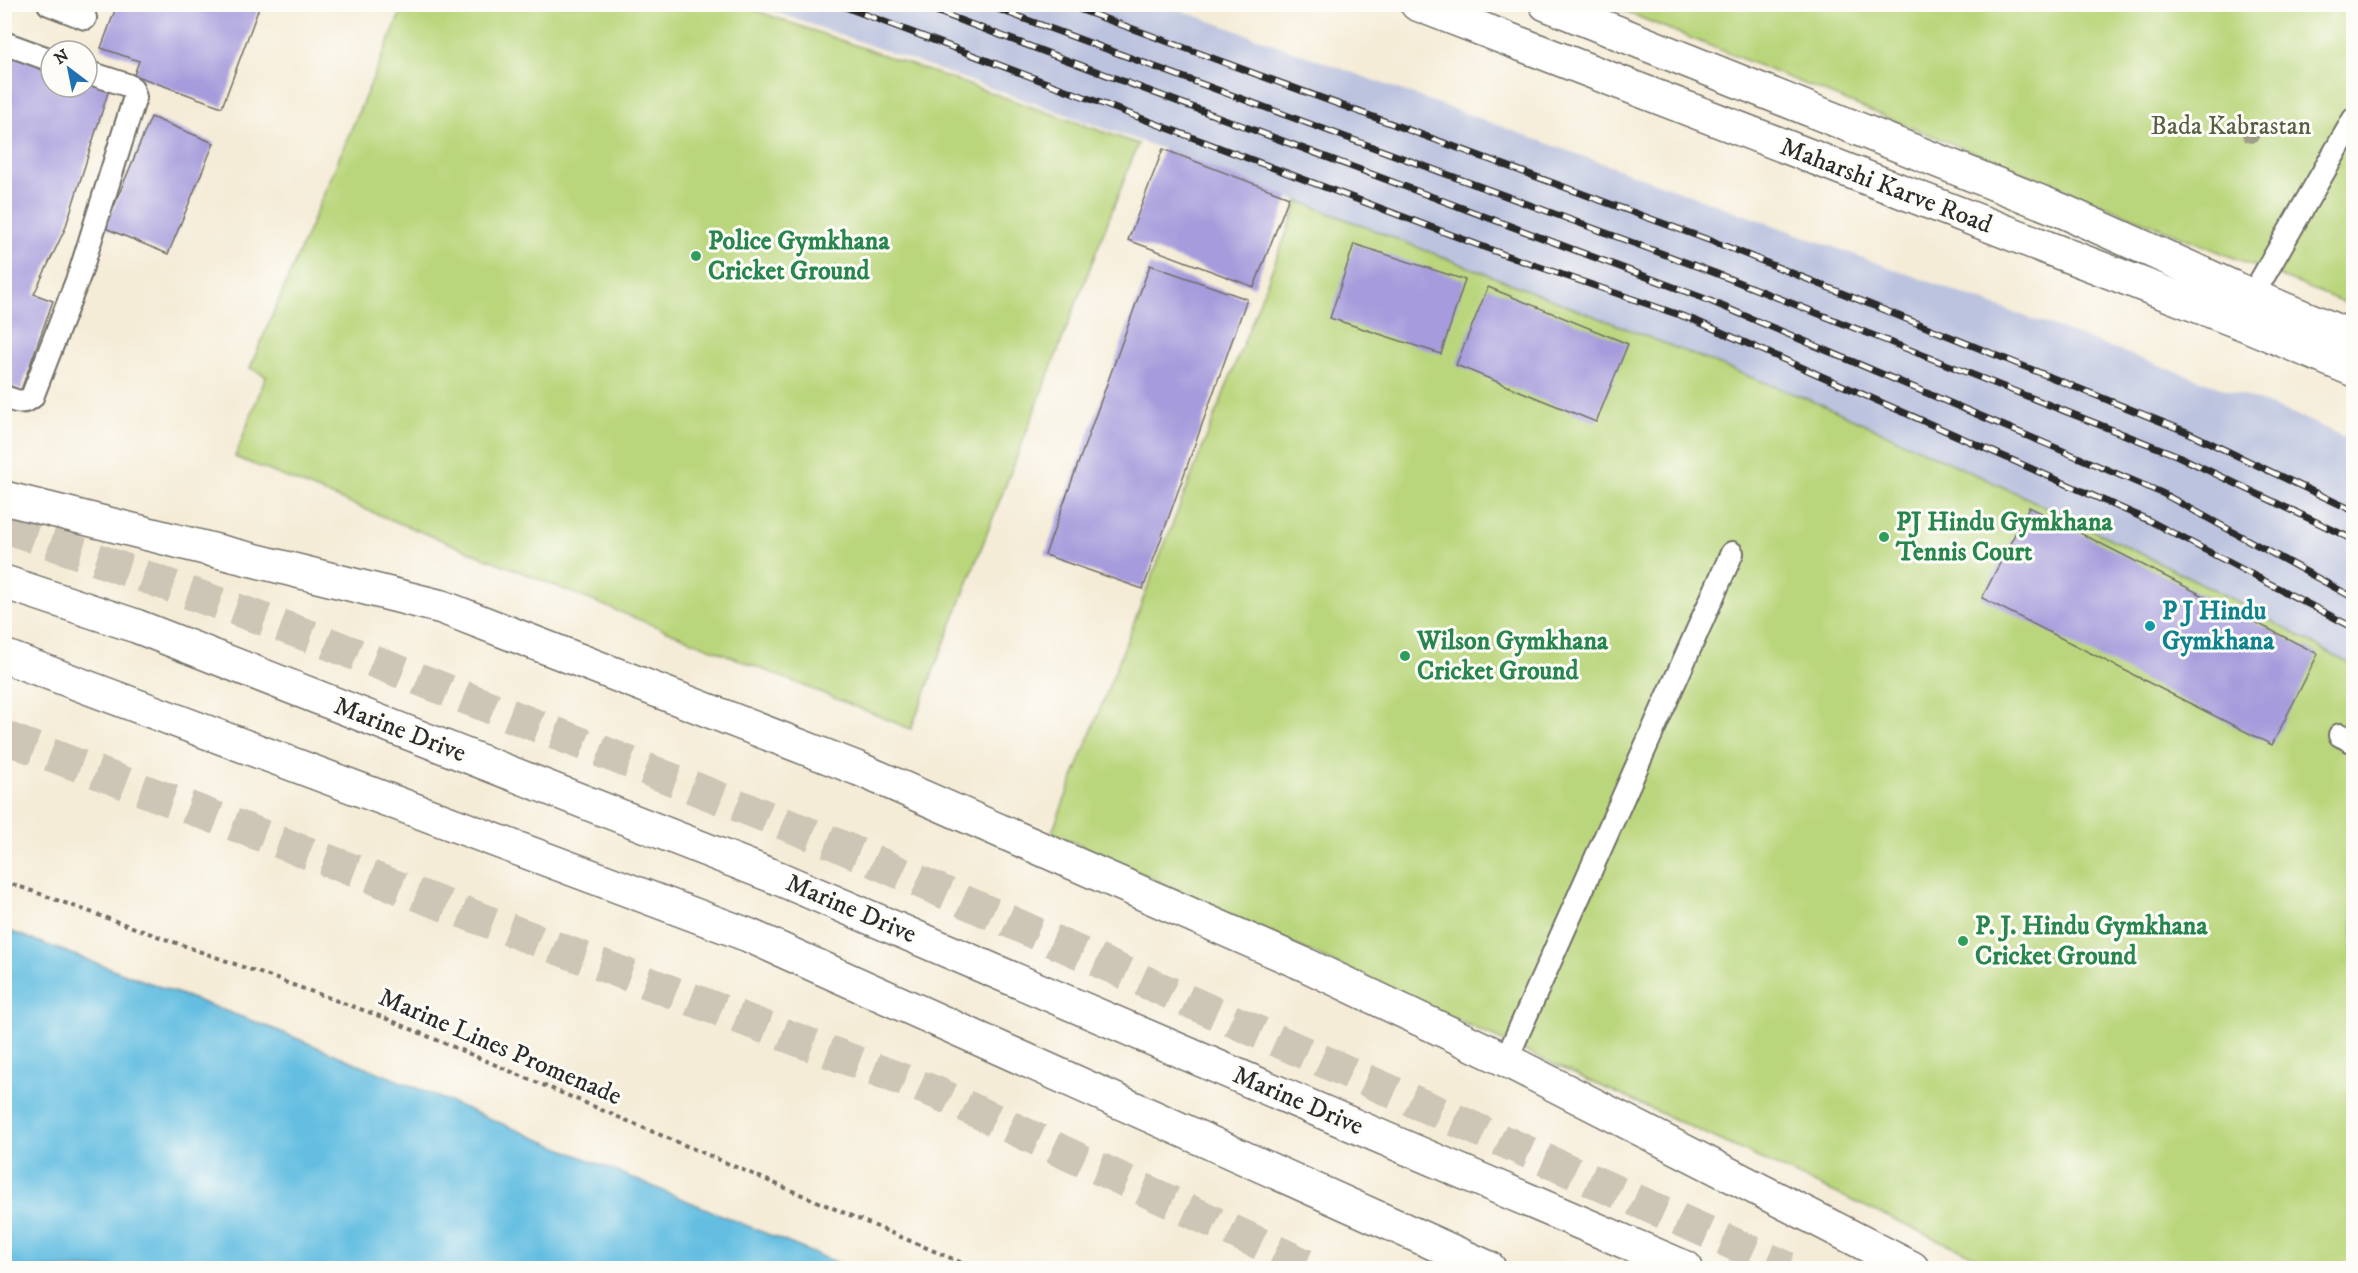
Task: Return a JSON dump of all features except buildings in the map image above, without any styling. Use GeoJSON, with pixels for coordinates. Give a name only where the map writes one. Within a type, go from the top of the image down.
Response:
{"type":"FeatureCollection","features":[{"type":"Feature","properties":{"kind":"main road","name":"Maharshi Karve Road"},"geometry":{"type":"LineString","coordinates":[[1418,4],[2231,319],[2354,370]]}},
{"type":"Feature","properties":{"kind":"main road","name":"Maharshi Karve Road"},"geometry":{"type":"LineString","coordinates":[[1545,4],[2063,211],[2252,296],[2354,338]]}},
{"type":"Feature","properties":{"kind":"main road"},"geometry":{"type":"LineString","coordinates":[[4,498],[442,607],[859,769],[1306,965],[1506,1060],[1912,1269]]}},
{"type":"Feature","properties":{"kind":"main road","name":"Marine Drive"},"geometry":{"type":"LineString","coordinates":[[4,582],[136,626],[778,878],[1686,1269]]}},
{"type":"Feature","properties":{"kind":"main road"},"geometry":{"type":"LineString","coordinates":[[4,656],[748,935],[1489,1269]]}},
{"type":"Feature","properties":{"kind":"lane"},"geometry":{"type":"LineString","coordinates":[[49,4],[85,18]]}},
{"type":"Feature","properties":{"kind":"lane"},"geometry":{"type":"LineString","coordinates":[[4,43],[39,56]]}},
{"type":"Feature","properties":{"kind":"lane"},"geometry":{"type":"LineString","coordinates":[[4,397],[20,403],[32,397],[80,273],[135,97],[134,91],[127,85],[99,76]]}},
{"type":"Feature","properties":{"kind":"lane"},"geometry":{"type":"LineString","coordinates":[[2252,296],[2354,119]]}},
{"type":"Feature","properties":{"kind":"lane"},"geometry":{"type":"LineString","coordinates":[[1506,1060],[1732,553]]}},
{"type":"Feature","properties":{"kind":"path","name":"Marine Lines Promenade"},"geometry":{"type":"LineString","coordinates":[[4,881],[385,1018],[974,1269]]}},
{"type":"Feature","properties":{"kind":"shaded area"},"geometry":{"type":"Polygon","coordinates":[[[756,5],[1166,5],[2294,414],[2353,441],[2353,666],[2219,592],[2023,496],[1825,406],[1163,149],[756,5]]]}},
{"type":"Feature","properties":{"kind":"green space","name":"Police Gymkhana Cricket Ground"},"geometry":{"type":"Polygon","coordinates":[[[404,5],[740,5],[1138,144],[911,729],[235,457],[266,376],[250,368],[404,5]]]}},
{"type":"Feature","properties":{"kind":"green space","name":"Bada Kabrastan"},"geometry":{"type":"Polygon","coordinates":[[[1609,5],[2353,5],[2353,306],[1609,5]]]}},
{"type":"Feature","properties":{"kind":"green space"},"geometry":{"type":"Polygon","coordinates":[[[1299,201],[1825,406],[2023,496],[2219,592],[2353,666],[2353,1268],[2000,1268],[1052,832],[1299,201]]]}},
{"type":"Feature","properties":{"kind":"water"},"geometry":{"type":"Polygon","coordinates":[[[4,929],[274,1029],[849,1268],[5,1268],[4,929]]]}},
{"type":"Feature","properties":{"kind":"tunnel"},"geometry":{"type":"LineString","coordinates":[[4,526],[312,637],[833,843],[1788,1268]]}},
{"type":"Feature","properties":{"kind":"tunnel"},"geometry":{"type":"LineString","coordinates":[[4,737],[937,1093],[1312,1268]]}},
{"type":"Feature","properties":{"kind":"railway"},"geometry":{"type":"LineString","coordinates":[[837,4],[1505,255],[1694,320],[2148,520],[2354,628]]}},
{"type":"Feature","properties":{"kind":"railway"},"geometry":{"type":"LineString","coordinates":[[917,4],[1703,298],[2162,493],[2354,598]]}},
{"type":"Feature","properties":{"kind":"railway"},"geometry":{"type":"LineString","coordinates":[[984,4],[1715,273],[2176,455],[2354,540]]}},
{"type":"Feature","properties":{"kind":"railway"},"geometry":{"type":"LineString","coordinates":[[1065,4],[1725,246],[2187,432],[2354,511]]}},
{"type":"Feature","properties":{"kind":"place","name":"Police Gymkhana Cricket Ground"},"geometry":{"type":"Point","coordinates":[696,256]}},
{"type":"Feature","properties":{"kind":"place","name":"PJ Hindu Gymkhana Tennis Court"},"geometry":{"type":"Point","coordinates":[1884,537]}},
{"type":"Feature","properties":{"kind":"place","name":"P J Hindu Gymkhana"},"geometry":{"type":"Point","coordinates":[2150,626]}},
{"type":"Feature","properties":{"kind":"place","name":"Wilson Gymkhana Cricket Ground"},"geometry":{"type":"Point","coordinates":[1405,656]}},
{"type":"Feature","properties":{"kind":"place","name":"P. J. Hindu Gymkhana Cricket Ground"},"geometry":{"type":"Point","coordinates":[1963,941]}}]}
